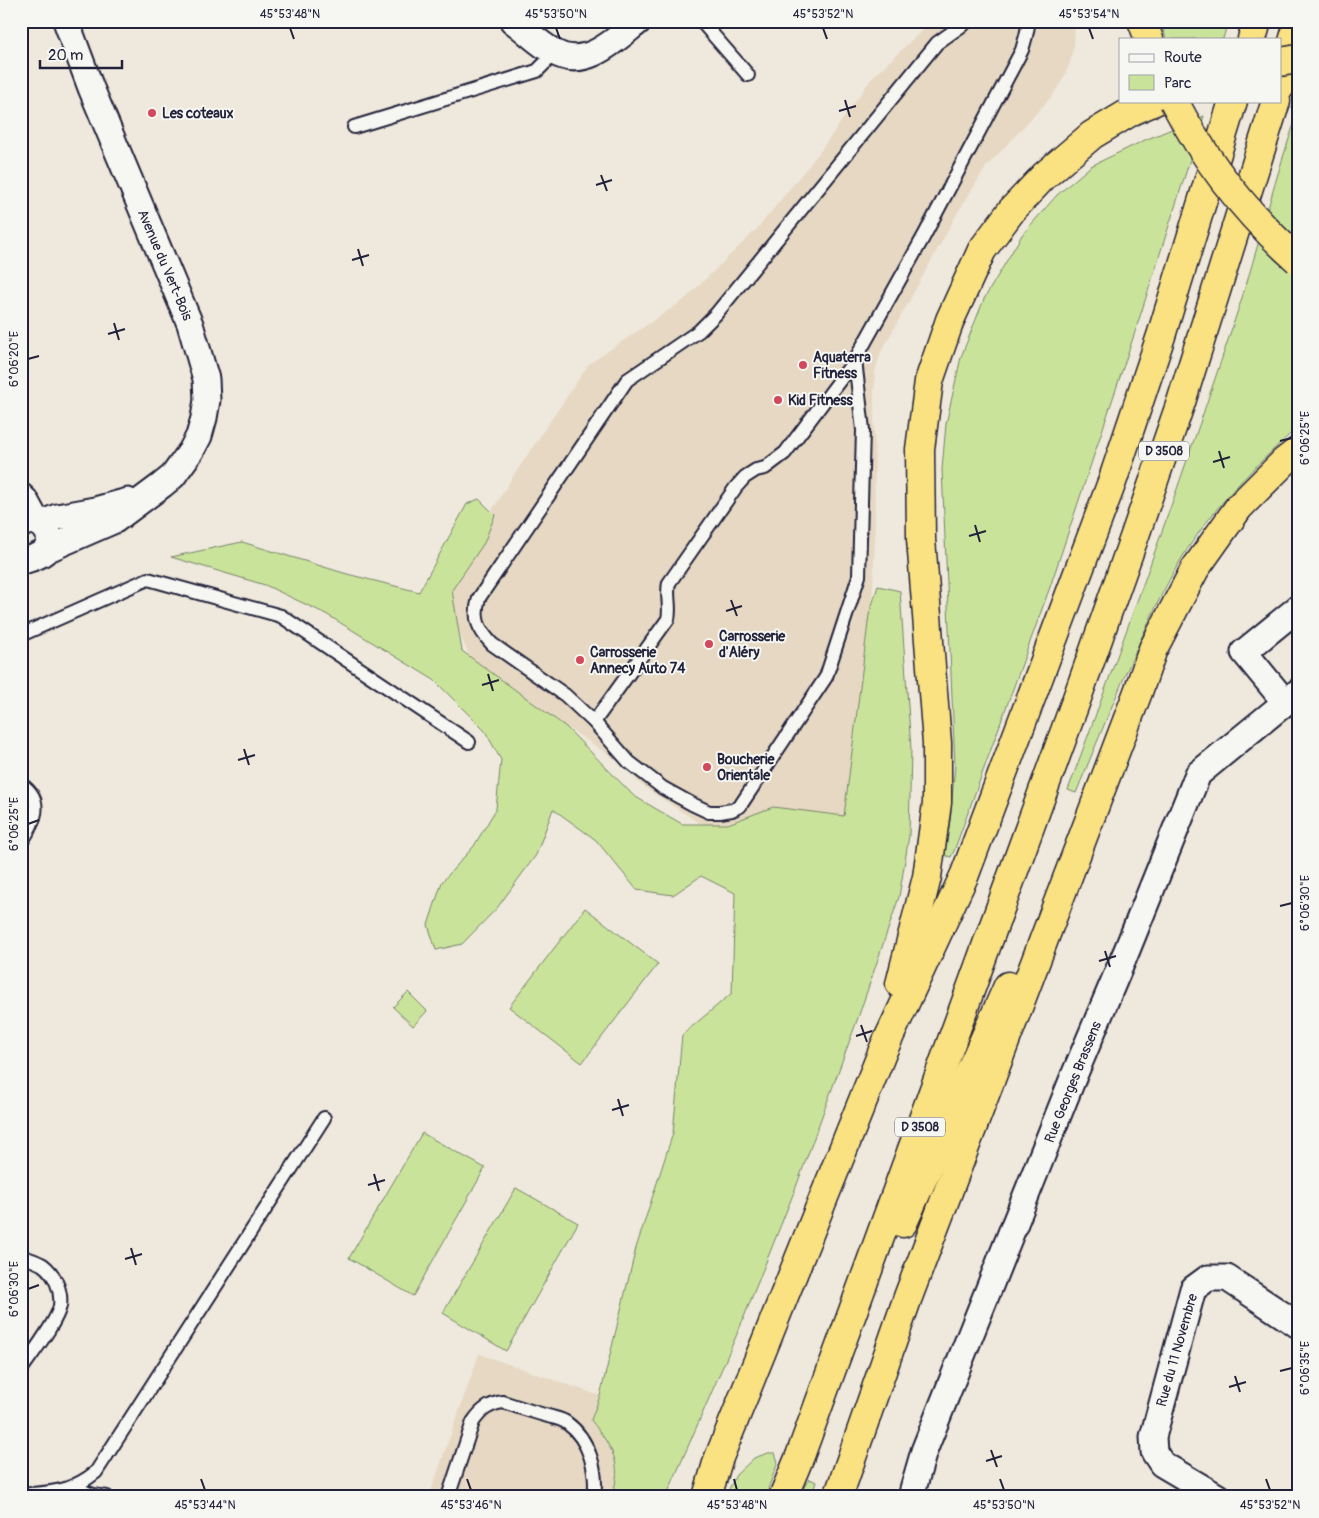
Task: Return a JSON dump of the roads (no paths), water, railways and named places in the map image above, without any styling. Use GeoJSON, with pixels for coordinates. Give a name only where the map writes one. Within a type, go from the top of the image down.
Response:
{"type":"FeatureCollection","features":[{"type":"Feature","properties":{"kind":"highway"},"geometry":{"type":"LineString","coordinates":[[1144,21],[1149,38]]}},
{"type":"Feature","properties":{"kind":"highway"},"geometry":{"type":"LineString","coordinates":[[1252,38],[1257,21]]}},
{"type":"Feature","properties":{"kind":"highway"},"geometry":{"type":"LineString","coordinates":[[1282,80],[1298,24]]}},
{"type":"Feature","properties":{"kind":"highway"},"geometry":{"type":"LineString","coordinates":[[1282,62],[1298,59]]}},
{"type":"Feature","properties":{"kind":"highway"},"geometry":{"type":"LineString","coordinates":[[884,1048],[927,877],[937,803],[937,743],[921,538],[920,449],[929,381],[950,320],[982,250],[1012,210],[1044,176],[1092,135],[1132,111],[1153,102]]}},
{"type":"Feature","properties":{"kind":"highway"},"geometry":{"type":"LineString","coordinates":[[1175,102],[1204,154],[1232,192],[1267,232],[1298,260]]}},
{"type":"Feature","properties":{"kind":"highway","name":"D 3508"},"geometry":{"type":"LineString","coordinates":[[707,1497],[718,1460],[884,1048],[965,874],[1112,482],[1162,336],[1233,102]]}},
{"type":"Feature","properties":{"kind":"highway","name":"D 3508"},"geometry":{"type":"LineString","coordinates":[[783,1497],[800,1456],[1131,548],[1180,402],[1276,102]]}},
{"type":"Feature","properties":{"kind":"highway"},"geometry":{"type":"LineString","coordinates":[[838,1497],[908,1296],[1138,692],[1153,648],[1195,569],[1239,507],[1285,461],[1298,451]]}},
{"type":"Feature","properties":{"kind":"highway"},"geometry":{"type":"LineString","coordinates":[[800,1456],[1138,692]]}},
{"type":"Feature","properties":{"kind":"highway"},"geometry":{"type":"LineString","coordinates":[[699,1497],[718,1460]]}},
{"type":"Feature","properties":{"kind":"street","name":"Avenue du Vert-Bois"},"geometry":{"type":"LineString","coordinates":[[30,556],[115,520],[173,476],[199,436],[207,400],[206,379],[190,324],[90,88],[66,21]]}},
{"type":"Feature","properties":{"kind":"street"},"geometry":{"type":"LineString","coordinates":[[514,21],[554,53],[576,57],[584,57],[597,52],[639,21]]}},
{"type":"Feature","properties":{"kind":"street"},"geometry":{"type":"LineString","coordinates":[[21,496],[25,500],[33,524],[48,531],[50,536],[50,541],[30,556]]}},
{"type":"Feature","properties":{"kind":"street","name":"Avenue du Vert-Bois"},"geometry":{"type":"LineString","coordinates":[[33,524],[145,497]]}},
{"type":"Feature","properties":{"kind":"street","name":"Rue Georges Brassens"},"geometry":{"type":"LineString","coordinates":[[912,1497],[924,1451],[1073,1078],[1198,774],[1292,697],[1244,652],[1298,608]]}},
{"type":"Feature","properties":{"kind":"street","name":"Rue du 11 Novembre"},"geometry":{"type":"LineString","coordinates":[[1218,1497],[1162,1464],[1154,1452],[1153,1437],[1193,1289],[1208,1278],[1227,1278],[1298,1325]]}},
{"type":"Feature","properties":{"kind":"lane"},"geometry":{"type":"LineString","coordinates":[[701,21],[748,75]]}},
{"type":"Feature","properties":{"kind":"lane"},"geometry":{"type":"LineString","coordinates":[[855,360],[863,430],[859,576],[826,677],[740,806],[732,810],[709,812],[663,788],[629,762],[594,722],[565,696],[492,644],[482,634],[477,623],[476,607],[479,598],[627,380],[699,331],[716,314],[937,43],[968,21]]}},
{"type":"Feature","properties":{"kind":"lane"},"geometry":{"type":"LineString","coordinates":[[594,722],[668,619],[667,590],[670,582],[736,486],[745,477],[756,470],[765,468],[785,453],[855,360],[924,236],[1022,50],[1029,21]]}},
{"type":"Feature","properties":{"kind":"lane"},"geometry":{"type":"LineString","coordinates":[[354,127],[537,71],[554,53]]}},
{"type":"Feature","properties":{"kind":"lane"},"geometry":{"type":"LineString","coordinates":[[21,635],[148,579],[281,616],[469,742]]}},
{"type":"Feature","properties":{"kind":"lane"},"geometry":{"type":"LineString","coordinates":[[21,784],[32,796],[36,807],[33,824],[21,843]]}},
{"type":"Feature","properties":{"kind":"lane"},"geometry":{"type":"LineString","coordinates":[[21,1495],[60,1491],[73,1487],[96,1472],[324,1118]]}},
{"type":"Feature","properties":{"kind":"lane"},"geometry":{"type":"LineString","coordinates":[[21,1256],[42,1264],[51,1274],[57,1284],[60,1295],[60,1307],[55,1319],[21,1370]]}},
{"type":"Feature","properties":{"kind":"lane"},"geometry":{"type":"LineString","coordinates":[[448,1497],[473,1422],[485,1408],[503,1402],[566,1422],[574,1430],[583,1441],[591,1457],[595,1474],[594,1497]]}},
{"type":"Feature","properties":{"kind":"lane"},"geometry":{"type":"LineString","coordinates":[[73,1487],[93,1495],[107,1497]]}},
{"type":"Feature","properties":{"kind":"place","name":"Les coteaux"},"geometry":{"type":"Point","coordinates":[152,113]}},
{"type":"Feature","properties":{"kind":"place","name":"Aquaterra Fitness"},"geometry":{"type":"Point","coordinates":[803,365]}},
{"type":"Feature","properties":{"kind":"place","name":"Kid Fitness"},"geometry":{"type":"Point","coordinates":[778,400]}},
{"type":"Feature","properties":{"kind":"place","name":"Carrosserie d'Aléry"},"geometry":{"type":"Point","coordinates":[709,644]}},
{"type":"Feature","properties":{"kind":"place","name":"Carrosserie Annecy Auto 74"},"geometry":{"type":"Point","coordinates":[580,660]}},
{"type":"Feature","properties":{"kind":"place","name":"Boucherie Orientale"},"geometry":{"type":"Point","coordinates":[707,767]}}]}
